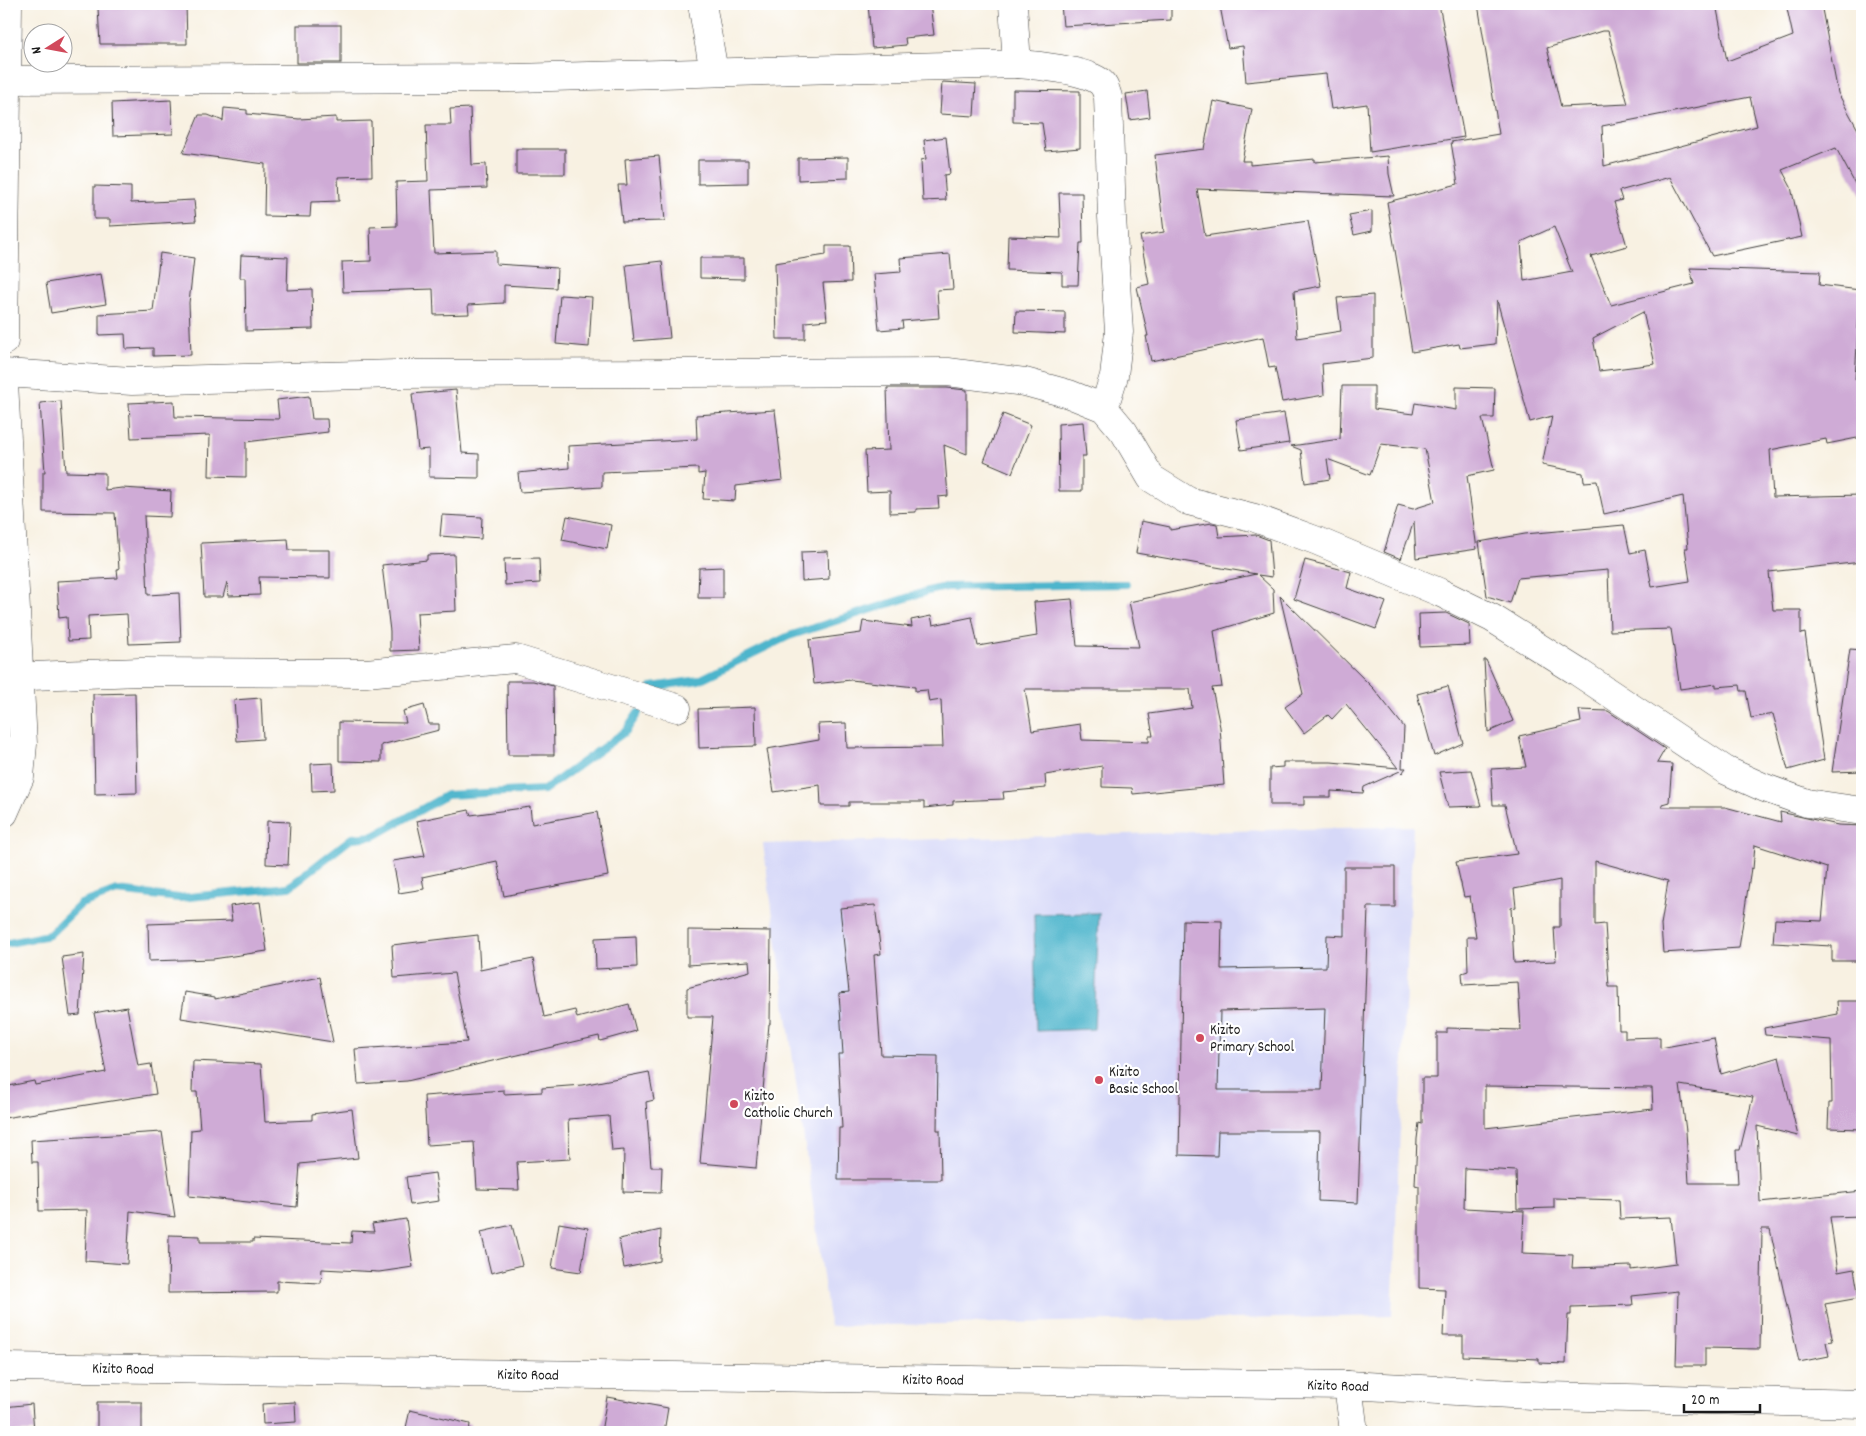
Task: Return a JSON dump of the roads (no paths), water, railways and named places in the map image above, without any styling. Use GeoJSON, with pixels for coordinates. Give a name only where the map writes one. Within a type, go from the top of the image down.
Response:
{"type":"FeatureCollection","features":[{"type":"Feature","properties":{"kind":"street"},"geometry":{"type":"LineString","coordinates":[[4,341],[8,4]]}},
{"type":"Feature","properties":{"kind":"street"},"geometry":{"type":"LineString","coordinates":[[702,4],[714,72]]}},
{"type":"Feature","properties":{"kind":"street"},"geometry":{"type":"LineString","coordinates":[[1012,4],[1017,64]]}},
{"type":"Feature","properties":{"kind":"street"},"geometry":{"type":"LineString","coordinates":[[6,80],[515,78],[1017,64],[1047,65],[1098,80],[1106,88],[1108,98],[1112,217],[1119,332],[1114,376],[1104,408]]}},
{"type":"Feature","properties":{"kind":"street"},"geometry":{"type":"LineString","coordinates":[[4,373],[132,381],[397,374],[948,372],[1025,382],[1069,394],[1104,408],[1124,432],[1151,478],[1188,501],[1272,524],[1439,592],[1500,623],[1587,678],[1724,770],[1764,788],[1807,803],[1862,811]]}},
{"type":"Feature","properties":{"kind":"street"},"geometry":{"type":"LineString","coordinates":[[4,382],[12,677],[23,744],[20,777],[4,814]]}},
{"type":"Feature","properties":{"kind":"street"},"geometry":{"type":"LineString","coordinates":[[12,677],[140,672],[366,672],[516,659],[677,708]]}},
{"type":"Feature","properties":{"kind":"street","name":"Kizito Road"},"geometry":{"type":"LineString","coordinates":[[4,1366],[1348,1385],[1548,1396],[1862,1404]]}},
{"type":"Feature","properties":{"kind":"street"},"geometry":{"type":"LineString","coordinates":[[1348,1385],[1354,1432]]}},
{"type":"Feature","properties":{"kind":"water"},"geometry":{"type":"Polygon","coordinates":[[[1099,913],[1094,1029],[1036,1031],[1034,914],[1099,913]]]}},
{"type":"Feature","properties":{"kind":"waterway"},"geometry":{"type":"LineString","coordinates":[[652,687],[699,680],[789,636],[928,591],[946,587],[1126,584]]}},
{"type":"Feature","properties":{"kind":"waterway"},"geometry":{"type":"LineString","coordinates":[[4,944],[49,935],[81,904],[117,891],[179,898],[289,887],[352,838],[374,836],[447,795],[544,790],[626,731],[638,713]]}},
{"type":"Feature","properties":{"kind":"place","name":"Kizito Primary School"},"geometry":{"type":"Point","coordinates":[1200,1038]}},
{"type":"Feature","properties":{"kind":"place","name":"Kizito Basic School"},"geometry":{"type":"Point","coordinates":[1099,1080]}},
{"type":"Feature","properties":{"kind":"place","name":"Kizito Catholic Church"},"geometry":{"type":"Point","coordinates":[734,1104]}}]}
